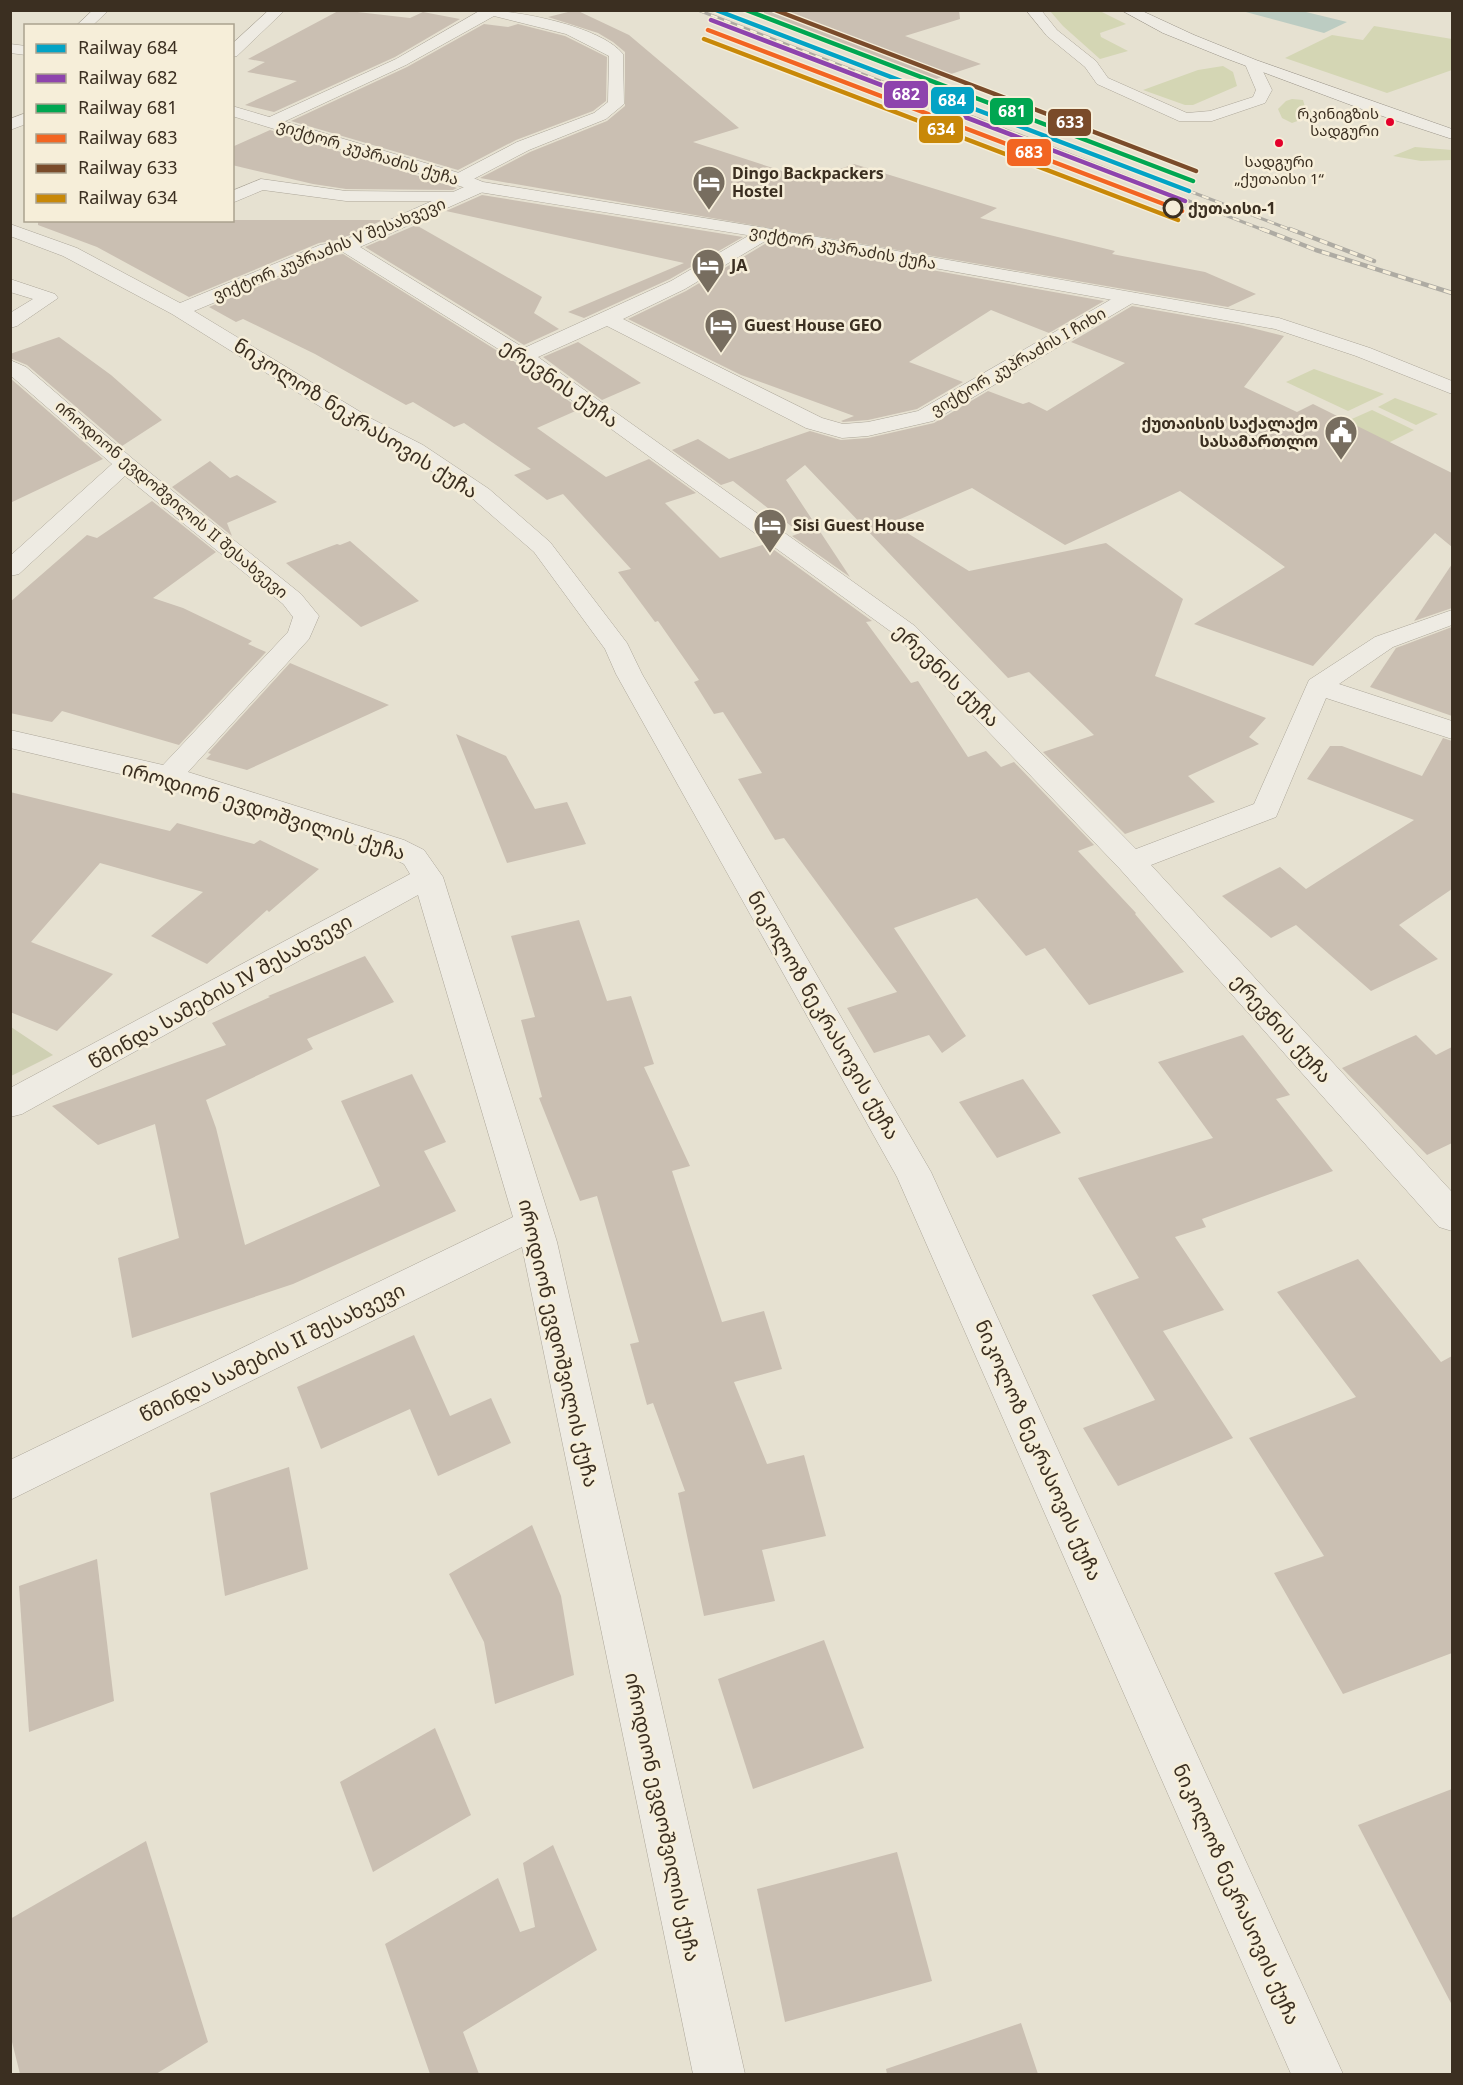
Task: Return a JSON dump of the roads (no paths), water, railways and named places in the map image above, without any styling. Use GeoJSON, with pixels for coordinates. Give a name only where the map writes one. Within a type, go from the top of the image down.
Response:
{"type":"FeatureCollection","features":[{"type":"Feature","properties":{"kind":"street"},"geometry":{"type":"LineString","coordinates":[[85,24],[102,10]]}},
{"type":"Feature","properties":{"kind":"street"},"geometry":{"type":"LineString","coordinates":[[234,51],[278,10]]}},
{"type":"Feature","properties":{"kind":"street"},"geometry":{"type":"LineString","coordinates":[[1033,10],[1052,33],[1091,64],[1102,81],[1185,118],[1212,116],[1259,100],[1264,90],[1253,64]]}},
{"type":"Feature","properties":{"kind":"street"},"geometry":{"type":"LineString","coordinates":[[1128,10],[1161,27],[1253,64],[1452,134]]}},
{"type":"Feature","properties":{"kind":"street"},"geometry":{"type":"LineString","coordinates":[[234,197],[261,184],[346,196],[460,188],[523,146],[600,116],[616,104],[616,54],[599,41],[540,22],[490,11],[401,62],[271,122]]}},
{"type":"Feature","properties":{"kind":"street","name":"ვიქტორ კუპრაძის ქუჩა"},"geometry":{"type":"LineString","coordinates":[[234,112],[271,122],[460,188]]}},
{"type":"Feature","properties":{"kind":"street"},"geometry":{"type":"LineString","coordinates":[[10,125],[24,119]]}},
{"type":"Feature","properties":{"kind":"street","name":"ვიქტორ კუპრაძის ქუჩა"},"geometry":{"type":"LineString","coordinates":[[479,187],[766,233],[1279,324],[1363,352],[1452,388]]}},
{"type":"Feature","properties":{"kind":"street","name":"ვიქტორ კუპრაძის V შესახვევი"},"geometry":{"type":"LineString","coordinates":[[179,310],[327,249],[346,246],[460,188],[479,187]]}},
{"type":"Feature","properties":{"kind":"street","name":"ნიკოლოზ ნეკრასოვის ქუჩა"},"geometry":{"type":"LineString","coordinates":[[10,229],[70,252],[179,310],[364,424],[416,450],[481,494],[542,547],[618,648],[629,674],[913,1172],[1317,2074]]}},
{"type":"Feature","properties":{"kind":"street"},"geometry":{"type":"LineString","coordinates":[[523,356],[678,285],[766,233]]}},
{"type":"Feature","properties":{"kind":"street","name":"ერევნის ქუჩა"},"geometry":{"type":"LineString","coordinates":[[346,246],[523,356],[906,631],[1131,862],[1452,1216]]}},
{"type":"Feature","properties":{"kind":"street"},"geometry":{"type":"LineString","coordinates":[[10,285],[48,298],[10,322]]}},
{"type":"Feature","properties":{"kind":"street","name":"ვიქტორ კუპრაძის I ჩიხი"},"geometry":{"type":"LineString","coordinates":[[608,319],[814,423],[842,431],[868,429],[924,416],[1129,297]]}},
{"type":"Feature","properties":{"kind":"street","name":"იროდიონ ევდოშვილის II შესახვევი"},"geometry":{"type":"LineString","coordinates":[[10,366],[19,370],[125,464],[292,599],[306,616],[300,634],[169,776]]}},
{"type":"Feature","properties":{"kind":"street"},"geometry":{"type":"LineString","coordinates":[[10,569],[125,464]]}},
{"type":"Feature","properties":{"kind":"street"},"geometry":{"type":"LineString","coordinates":[[1131,862],[1266,810],[1318,686],[1384,642],[1452,617]]}},
{"type":"Feature","properties":{"kind":"street"},"geometry":{"type":"LineString","coordinates":[[1318,686],[1452,729]]}},
{"type":"Feature","properties":{"kind":"street","name":"იროდიონ ევდოშვილის ქუჩა"},"geometry":{"type":"LineString","coordinates":[[10,739],[169,776],[394,847],[414,858],[428,877],[534,1224],[719,2074]]}},
{"type":"Feature","properties":{"kind":"street","name":"წმინდა სამების IV შესახვევი"},"geometry":{"type":"LineString","coordinates":[[10,1104],[428,877]]}},
{"type":"Feature","properties":{"kind":"street","name":"წმინდა სამების II შესახვევი"},"geometry":{"type":"LineString","coordinates":[[10,1480],[534,1224]]}},
{"type":"Feature","properties":{"kind":"railway"},"geometry":{"type":"LineString","coordinates":[[698,10],[1266,231]]}},
{"type":"Feature","properties":{"kind":"railway"},"geometry":{"type":"LineString","coordinates":[[1189,191],[1294,231]]}},
{"type":"Feature","properties":{"kind":"railway"},"geometry":{"type":"LineString","coordinates":[[1262,229],[1316,250],[1452,293]]}},
{"type":"Feature","properties":{"kind":"railway"},"geometry":{"type":"LineString","coordinates":[[1290,229],[1374,261]]}},
{"type":"Feature","properties":{"kind":"rail line","name":"684"},"geometry":{"type":"LineString","coordinates":[[716,10],[1189,191]]}},
{"type":"Feature","properties":{"kind":"rail line","name":"681"},"geometry":{"type":"LineString","coordinates":[[746,10],[1193,181]]}},
{"type":"Feature","properties":{"kind":"rail line","name":"633"},"geometry":{"type":"LineString","coordinates":[[775,10],[1196,171]]}},
{"type":"Feature","properties":{"kind":"rail line","name":"682"},"geometry":{"type":"LineString","coordinates":[[711,20],[1185,201]]}},
{"type":"Feature","properties":{"kind":"rail line","name":"683"},"geometry":{"type":"LineString","coordinates":[[708,30],[1182,211]]}},
{"type":"Feature","properties":{"kind":"rail line","name":"634"},"geometry":{"type":"LineString","coordinates":[[704,39],[1178,220]]}},
{"type":"Feature","properties":{"kind":"place","name":"რკინიგზის სადგური"},"geometry":{"type":"Point","coordinates":[1390,122]}},
{"type":"Feature","properties":{"kind":"place","name":"სადგური „ქუთაისი 1“"},"geometry":{"type":"Point","coordinates":[1279,143]}},
{"type":"Feature","properties":{"kind":"place","name":"ქუთაისი-1"},"geometry":{"type":"Point","coordinates":[1173,208]}},
{"type":"Feature","properties":{"kind":"place","name":"Dingo Backpackers Hostel"},"geometry":{"type":"Point","coordinates":[709,211]}},
{"type":"Feature","properties":{"kind":"place","name":"JA"},"geometry":{"type":"Point","coordinates":[708,294]}},
{"type":"Feature","properties":{"kind":"place","name":"Guest House GEO"},"geometry":{"type":"Point","coordinates":[721,354]}},
{"type":"Feature","properties":{"kind":"place","name":"ქუთაისის საქალაქო სასამართლო"},"geometry":{"type":"Point","coordinates":[1341,461]}},
{"type":"Feature","properties":{"kind":"place","name":"Sisi Guest House"},"geometry":{"type":"Point","coordinates":[770,554]}}]}
